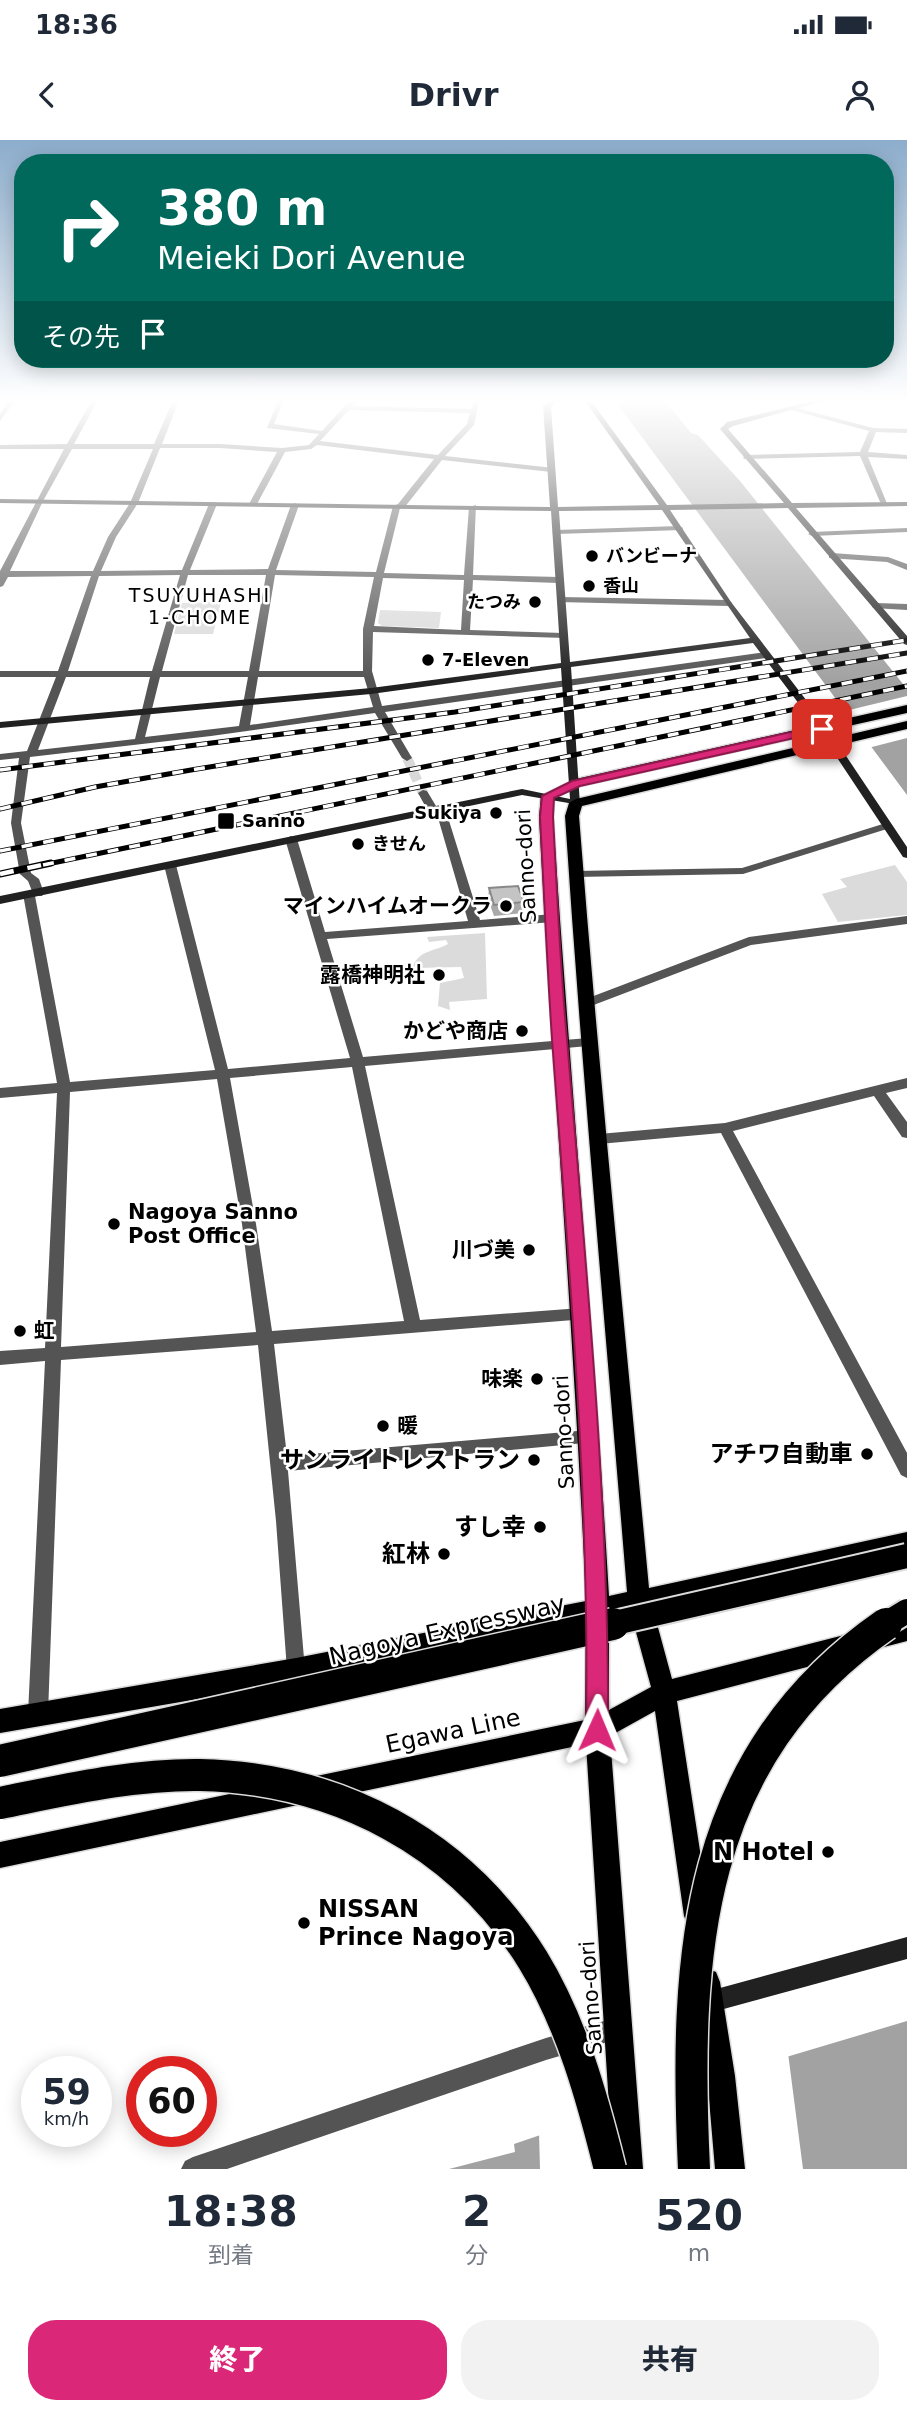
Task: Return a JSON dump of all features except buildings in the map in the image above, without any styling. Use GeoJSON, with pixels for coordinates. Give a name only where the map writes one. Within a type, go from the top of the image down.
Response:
{"type":"FeatureCollection","features":[{"type":"Feature","properties":{"kind":"highway","name":"Nagoya Expressway"},"geometry":{"type":"LineString","coordinates":[[0,1760],[335,1688],[907,1556]]}},
{"type":"Feature","properties":{"kind":"highway"},"geometry":{"type":"LineString","coordinates":[[694,2169],[691,2063],[696,1948],[709,1876],[726,1821],[768,1741],[802,1698],[859,1645],[907,1611]]}},
{"type":"Feature","properties":{"kind":"highway"},"geometry":{"type":"LineString","coordinates":[[0,1803],[132,1780],[201,1775],[239,1776],[318,1791],[373,1811],[397,1824],[426,1844],[491,1904],[530,1957],[560,2011],[574,2047],[610,2169]]}},
{"type":"Feature","properties":{"kind":"main road"},"geometry":{"type":"LineString","coordinates":[[576,793],[907,709]]}},
{"type":"Feature","properties":{"kind":"main road"},"geometry":{"type":"LineString","coordinates":[[576,793],[832,743],[907,725]]}},
{"type":"Feature","properties":{"kind":"main road"},"geometry":{"type":"LineString","coordinates":[[576,793],[572,816],[588,1042],[599,1139],[639,1601],[664,1693],[721,2076],[730,2169]]}},
{"type":"Feature","properties":{"kind":"main road","name":"Sanno-dori"},"geometry":{"type":"LineString","coordinates":[[576,793],[548,796],[546,817],[560,1044],[582,1314],[598,1609],[597,1730],[628,2169]]}},
{"type":"Feature","properties":{"kind":"main road"},"geometry":{"type":"LineString","coordinates":[[0,1721],[296,1670],[639,1601],[907,1542]]}},
{"type":"Feature","properties":{"kind":"main road","name":"Egawa Line"},"geometry":{"type":"LineString","coordinates":[[0,1855],[597,1730],[664,1693],[907,1630]]}},
{"type":"Feature","properties":{"kind":"street"},"geometry":{"type":"LineString","coordinates":[[0,584],[2,574],[45,493]]}},
{"type":"Feature","properties":{"kind":"street"},"geometry":{"type":"LineString","coordinates":[[38,1714],[64,1086],[33,879],[26,874],[16,823],[28,755],[62,674],[111,537],[138,493]]}},
{"type":"Feature","properties":{"kind":"street"},"geometry":{"type":"LineString","coordinates":[[253,504],[259,493]]}},
{"type":"Feature","properties":{"kind":"street"},"geometry":{"type":"LineString","coordinates":[[407,758],[371,691],[368,629],[399,506],[410,493]]}},
{"type":"Feature","properties":{"kind":"street"},"geometry":{"type":"LineString","coordinates":[[553,493],[576,793]]}},
{"type":"Feature","properties":{"kind":"street"},"geometry":{"type":"LineString","coordinates":[[654,493],[754,640],[832,743],[907,855]]}},
{"type":"Feature","properties":{"kind":"street"},"geometry":{"type":"LineString","coordinates":[[778,493],[876,606],[902,629],[907,642]]}},
{"type":"Feature","properties":{"kind":"street"},"geometry":{"type":"LineString","coordinates":[[880,493],[885,505]]}},
{"type":"Feature","properties":{"kind":"street"},"geometry":{"type":"LineString","coordinates":[[0,500],[555,509],[907,504]]}},
{"type":"Feature","properties":{"kind":"street"},"geometry":{"type":"LineString","coordinates":[[139,742],[185,572],[213,504]]}},
{"type":"Feature","properties":{"kind":"street"},"geometry":{"type":"LineString","coordinates":[[244,728],[271,572],[295,505]]}},
{"type":"Feature","properties":{"kind":"street"},"geometry":{"type":"LineString","coordinates":[[465,632],[473,508]]}},
{"type":"Feature","properties":{"kind":"street"},"geometry":{"type":"LineString","coordinates":[[556,532],[679,528]]}},
{"type":"Feature","properties":{"kind":"street"},"geometry":{"type":"LineString","coordinates":[[812,534],[907,530]]}},
{"type":"Feature","properties":{"kind":"street"},"geometry":{"type":"LineString","coordinates":[[832,556],[888,560],[907,567]]}},
{"type":"Feature","properties":{"kind":"street"},"geometry":{"type":"LineString","coordinates":[[2,574],[271,572],[559,580]]}},
{"type":"Feature","properties":{"kind":"street"},"geometry":{"type":"LineString","coordinates":[[561,600],[728,603]]}},
{"type":"Feature","properties":{"kind":"street"},"geometry":{"type":"LineString","coordinates":[[876,606],[907,607]]}},
{"type":"Feature","properties":{"kind":"street"},"geometry":{"type":"LineString","coordinates":[[368,629],[563,636]]}},
{"type":"Feature","properties":{"kind":"street"},"geometry":{"type":"LineString","coordinates":[[0,725],[371,691],[754,640]]}},
{"type":"Feature","properties":{"kind":"street"},"geometry":{"type":"LineString","coordinates":[[0,757],[139,742],[766,656]]}},
{"type":"Feature","properties":{"kind":"street"},"geometry":{"type":"LineString","coordinates":[[0,674],[369,674]]}},
{"type":"Feature","properties":{"kind":"street"},"geometry":{"type":"LineString","coordinates":[[0,900],[522,792],[548,796]]}},
{"type":"Feature","properties":{"kind":"street"},"geometry":{"type":"LineString","coordinates":[[423,793],[436,809],[475,925]]}},
{"type":"Feature","properties":{"kind":"street"},"geometry":{"type":"LineString","coordinates":[[575,874],[743,871],[887,826]]}},
{"type":"Feature","properties":{"kind":"street"},"geometry":{"type":"LineString","coordinates":[[291,839],[358,1062],[413,1325]]}},
{"type":"Feature","properties":{"kind":"street"},"geometry":{"type":"LineString","coordinates":[[170,864],[223,1074],[267,1338],[281,1464],[296,1670]]}},
{"type":"Feature","properties":{"kind":"street"},"geometry":{"type":"LineString","coordinates":[[320,936],[553,918]]}},
{"type":"Feature","properties":{"kind":"street"},"geometry":{"type":"LineString","coordinates":[[587,1003],[748,941],[907,920]]}},
{"type":"Feature","properties":{"kind":"street"},"geometry":{"type":"LineString","coordinates":[[0,1093],[588,1042]]}},
{"type":"Feature","properties":{"kind":"street"},"geometry":{"type":"LineString","coordinates":[[599,1139],[725,1128],[907,1083]]}},
{"type":"Feature","properties":{"kind":"street"},"geometry":{"type":"LineString","coordinates":[[877,1090],[907,1133]]}},
{"type":"Feature","properties":{"kind":"street"},"geometry":{"type":"LineString","coordinates":[[725,1128],[907,1470]]}},
{"type":"Feature","properties":{"kind":"street"},"geometry":{"type":"LineString","coordinates":[[0,1357],[582,1314]]}},
{"type":"Feature","properties":{"kind":"street"},"geometry":{"type":"LineString","coordinates":[[281,1464],[589,1437]]}},
{"type":"Feature","properties":{"kind":"street"},"geometry":{"type":"LineString","coordinates":[[709,2002],[907,1948]]}},
{"type":"Feature","properties":{"kind":"street"},"geometry":{"type":"LineString","coordinates":[[193,2169],[546,2049],[618,2028]]}},
{"type":"Feature","properties":{"kind":"shaded area"},"geometry":{"type":"Polygon","coordinates":[[[683,493],[749,493],[907,689],[907,795],[683,493]]]}},
{"type":"Feature","properties":{"kind":"shaded area"},"geometry":{"type":"Polygon","coordinates":[[[221,602],[213,634],[174,634],[182,603],[221,602]]]}},
{"type":"Feature","properties":{"kind":"shaded area"},"geometry":{"type":"Polygon","coordinates":[[[380,610],[441,612],[439,628],[382,626],[378,623],[380,610]]]}},
{"type":"Feature","properties":{"kind":"shaded area"},"geometry":{"type":"Polygon","coordinates":[[[895,865],[907,882],[907,915],[838,922],[822,894],[847,887],[840,879],[895,865]]]}},
{"type":"Feature","properties":{"kind":"shaded area"},"geometry":{"type":"Polygon","coordinates":[[[485,933],[487,999],[449,1002],[450,1010],[438,1006],[440,983],[464,978],[461,967],[413,966],[419,957],[448,944],[446,940],[429,942],[427,937],[485,933]]]}},
{"type":"Feature","properties":{"kind":"shaded area"},"geometry":{"type":"Polygon","coordinates":[[[907,2021],[907,2169],[449,2169],[515,2152],[514,2144],[649,2098],[907,2021]]]}},
{"type":"Feature","properties":{"kind":"pier"},"geometry":{"type":"Polygon","coordinates":[[[907,696],[907,738],[868,748],[841,712],[907,696]]]}},
{"type":"Feature","properties":{"kind":"pier"},"geometry":{"type":"Polygon","coordinates":[[[788,2053],[803,2169],[540,2169],[539,2132],[648,2094],[788,2053]]]}},
{"type":"Feature","properties":{"kind":"tunnel"},"geometry":{"type":"LineString","coordinates":[[407,758],[423,793]]}},
{"type":"Feature","properties":{"kind":"railway"},"geometry":{"type":"LineString","coordinates":[[0,770],[455,712],[907,640]]}},
{"type":"Feature","properties":{"kind":"railway"},"geometry":{"type":"LineString","coordinates":[[0,809],[95,787],[191,770],[907,653]]}},
{"type":"Feature","properties":{"kind":"railway"},"geometry":{"type":"LineString","coordinates":[[0,851],[907,671]]}},
{"type":"Feature","properties":{"kind":"railway"},"geometry":{"type":"LineString","coordinates":[[43,865],[907,686]]}},
{"type":"Feature","properties":{"kind":"railway"},"geometry":{"type":"LineString","coordinates":[[0,874],[51,863]]}},
{"type":"Feature","properties":{"kind":"place","name":"バンビーナ"},"geometry":{"type":"Point","coordinates":[592,556]}},
{"type":"Feature","properties":{"kind":"place","name":"香山"},"geometry":{"type":"Point","coordinates":[589,586]}},
{"type":"Feature","properties":{"kind":"place","name":"たつみ"},"geometry":{"type":"Point","coordinates":[535,602]}},
{"type":"Feature","properties":{"kind":"place","name":"7-Eleven"},"geometry":{"type":"Point","coordinates":[428,660]}},
{"type":"Feature","properties":{"kind":"place","name":"Sukiya"},"geometry":{"type":"Point","coordinates":[496,813]}},
{"type":"Feature","properties":{"kind":"place","name":"Sannō"},"geometry":{"type":"Point","coordinates":[226,821]}},
{"type":"Feature","properties":{"kind":"place","name":"きせん"},"geometry":{"type":"Point","coordinates":[358,844]}},
{"type":"Feature","properties":{"kind":"place","name":"マインハイムオークラ"},"geometry":{"type":"Point","coordinates":[506,906]}},
{"type":"Feature","properties":{"kind":"place","name":"露橋神明社"},"geometry":{"type":"Point","coordinates":[439,975]}},
{"type":"Feature","properties":{"kind":"place","name":"かどや商店"},"geometry":{"type":"Point","coordinates":[522,1031]}},
{"type":"Feature","properties":{"kind":"place","name":"Nagoya Sanno Post Office"},"geometry":{"type":"Point","coordinates":[114,1224]}},
{"type":"Feature","properties":{"kind":"place","name":"川づ美"},"geometry":{"type":"Point","coordinates":[529,1250]}},
{"type":"Feature","properties":{"kind":"place","name":"虹"},"geometry":{"type":"Point","coordinates":[20,1331]}},
{"type":"Feature","properties":{"kind":"place","name":"味楽"},"geometry":{"type":"Point","coordinates":[537,1379]}},
{"type":"Feature","properties":{"kind":"place","name":"暖"},"geometry":{"type":"Point","coordinates":[383,1426]}},
{"type":"Feature","properties":{"kind":"place","name":"アチワ自動車"},"geometry":{"type":"Point","coordinates":[867,1454]}},
{"type":"Feature","properties":{"kind":"place","name":"サンライトレストラン"},"geometry":{"type":"Point","coordinates":[534,1460]}},
{"type":"Feature","properties":{"kind":"place","name":"すし幸"},"geometry":{"type":"Point","coordinates":[540,1527]}},
{"type":"Feature","properties":{"kind":"place","name":"紅林"},"geometry":{"type":"Point","coordinates":[444,1554]}},
{"type":"Feature","properties":{"kind":"place","name":"N Hotel"},"geometry":{"type":"Point","coordinates":[828,1852]}},
{"type":"Feature","properties":{"kind":"place","name":"NISSAN Prince Nagoya"},"geometry":{"type":"Point","coordinates":[304,1923]}},
{"type":"Feature","properties":{"kind":"district","name":"TSUYUHASHI 1-CHOME"},"geometry":{"type":"Point","coordinates":[200,606]}},
{"type":"Feature","properties":{"kind":"route"},"geometry":{"type":"LineString","coordinates":[[597,1730],[598,1609],[582,1314],[559,1035],[546,817],[548,796],[576,783],[822,729]]}}]}
